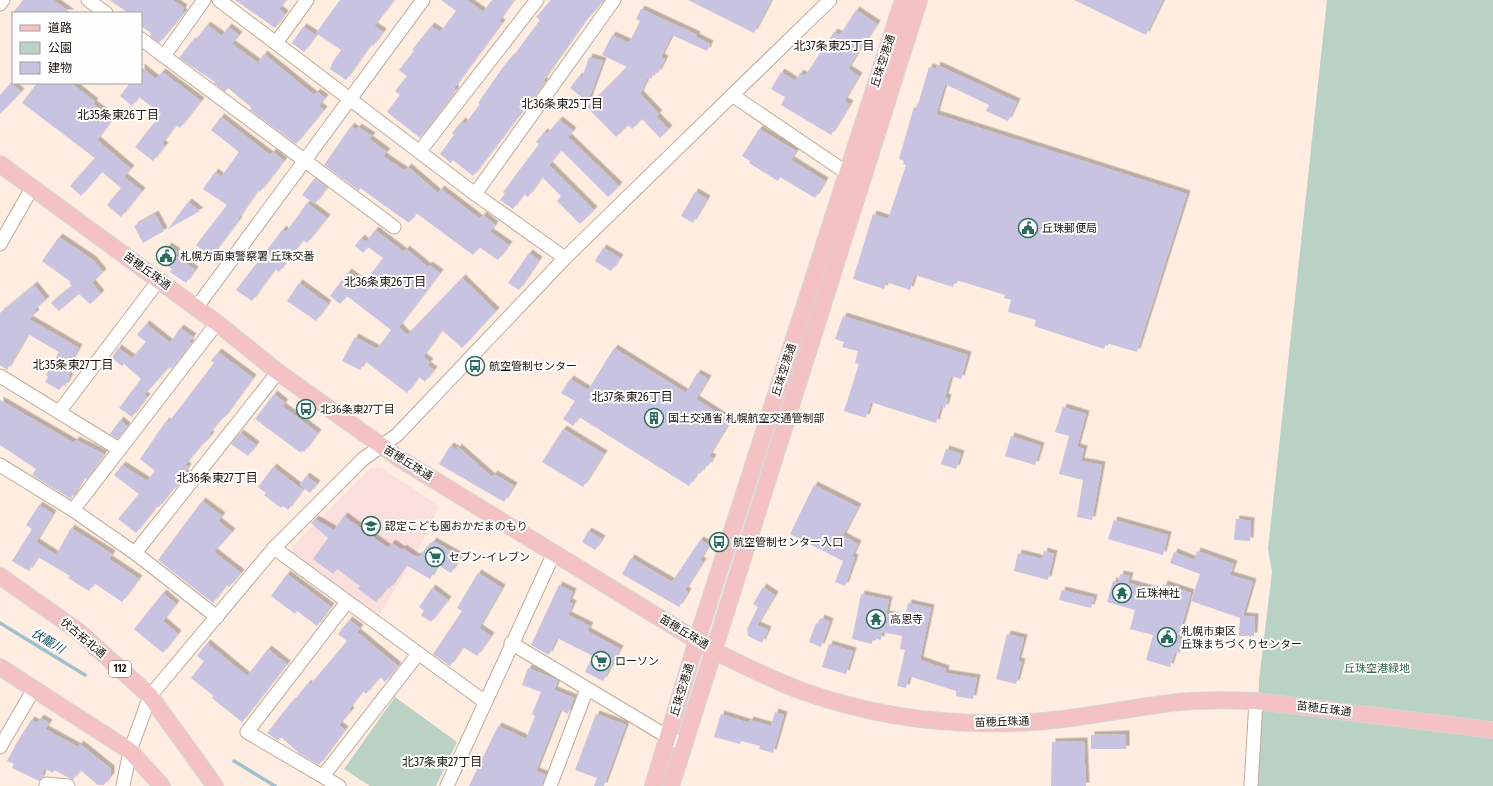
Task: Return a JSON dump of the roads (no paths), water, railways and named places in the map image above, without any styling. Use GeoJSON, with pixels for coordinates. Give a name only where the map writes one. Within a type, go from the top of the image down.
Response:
{"type":"FeatureCollection","features":[{"type":"Feature","properties":{"kind":"main road","name":"丘珠空港通"},"geometry":{"type":"LineString","coordinates":[[653,786],[697,640],[903,0]]}},
{"type":"Feature","properties":{"kind":"main road","name":"丘珠空港通"},"geometry":{"type":"LineString","coordinates":[[671,786],[919,0]]}},
{"type":"Feature","properties":{"kind":"main road","name":"苗穂丘珠通"},"geometry":{"type":"LineString","coordinates":[[0,164],[217,323],[278,372],[382,447],[714,651],[761,674],[802,691],[886,714],[971,724],[1031,722],[1182,701],[1256,701],[1493,730]]}},
{"type":"Feature","properties":{"kind":"main road","name":"伏古拓北通"},"geometry":{"type":"LineString","coordinates":[[0,576],[78,631],[150,696],[214,786]]}},
{"type":"Feature","properties":{"kind":"main road"},"geometry":{"type":"LineString","coordinates":[[0,667],[130,751],[162,786]]}},
{"type":"Feature","properties":{"kind":"street"},"geometry":{"type":"LineString","coordinates":[[0,4],[4,0]]}},
{"type":"Feature","properties":{"kind":"street"},"geometry":{"type":"LineString","coordinates":[[88,0],[105,12]]}},
{"type":"Feature","properties":{"kind":"street"},"geometry":{"type":"LineString","coordinates":[[164,56],[204,0]]}},
{"type":"Feature","properties":{"kind":"street"},"geometry":{"type":"LineString","coordinates":[[219,0],[475,194],[565,258]]}},
{"type":"Feature","properties":{"kind":"street"},"geometry":{"type":"LineString","coordinates":[[276,43],[307,0]]}},
{"type":"Feature","properties":{"kind":"street"},"geometry":{"type":"LineString","coordinates":[[196,308],[423,0]]}},
{"type":"Feature","properties":{"kind":"street"},"geometry":{"type":"LineString","coordinates":[[420,151],[537,0]]}},
{"type":"Feature","properties":{"kind":"street"},"geometry":{"type":"LineString","coordinates":[[475,194],[614,0]]}},
{"type":"Feature","properties":{"kind":"street"},"geometry":{"type":"LineString","coordinates":[[123,786],[130,751],[150,696],[274,548],[364,459],[397,435],[565,258],[830,0]]}},
{"type":"Feature","properties":{"kind":"street"},"geometry":{"type":"LineString","coordinates":[[142,40],[394,227]]}},
{"type":"Feature","properties":{"kind":"street"},"geometry":{"type":"LineString","coordinates":[[732,95],[847,173]]}},
{"type":"Feature","properties":{"kind":"street"},"geometry":{"type":"LineString","coordinates":[[0,244],[32,188]]}},
{"type":"Feature","properties":{"kind":"street"},"geometry":{"type":"LineString","coordinates":[[59,412],[159,280]]}},
{"type":"Feature","properties":{"kind":"street"},"geometry":{"type":"LineString","coordinates":[[73,510],[217,323]]}},
{"type":"Feature","properties":{"kind":"street"},"geometry":{"type":"LineString","coordinates":[[135,554],[278,372]]}},
{"type":"Feature","properties":{"kind":"street"},"geometry":{"type":"LineString","coordinates":[[0,376],[119,449]]}},
{"type":"Feature","properties":{"kind":"street"},"geometry":{"type":"LineString","coordinates":[[0,465],[73,510],[135,554],[217,617]]}},
{"type":"Feature","properties":{"kind":"street"},"geometry":{"type":"LineString","coordinates":[[274,548],[485,702]]}},
{"type":"Feature","properties":{"kind":"street"},"geometry":{"type":"LineString","coordinates":[[447,786],[554,553]]}},
{"type":"Feature","properties":{"kind":"street"},"geometry":{"type":"LineString","coordinates":[[339,786],[247,732],[347,602]]}},
{"type":"Feature","properties":{"kind":"street"},"geometry":{"type":"LineString","coordinates":[[511,644],[684,745]]}},
{"type":"Feature","properties":{"kind":"street"},"geometry":{"type":"LineString","coordinates":[[323,776],[418,654]]}},
{"type":"Feature","properties":{"kind":"street"},"geometry":{"type":"LineString","coordinates":[[0,747],[34,689]]}},
{"type":"Feature","properties":{"kind":"street"},"geometry":{"type":"LineString","coordinates":[[550,786],[587,689]]}},
{"type":"Feature","properties":{"kind":"street"},"geometry":{"type":"LineString","coordinates":[[1251,786],[1256,701]]}},
{"type":"Feature","properties":{"kind":"street"},"geometry":{"type":"LineString","coordinates":[[46,786],[46,784],[68,786]]}},
{"type":"Feature","properties":{"kind":"waterway","name":"伏籠川"},"geometry":{"type":"LineString","coordinates":[[0,623],[85,675]]}},
{"type":"Feature","properties":{"kind":"waterway","name":"伏籠川"},"geometry":{"type":"LineString","coordinates":[[234,761],[275,786]]}},
{"type":"Feature","properties":{"kind":"place","name":"丘珠郵便局"},"geometry":{"type":"Point","coordinates":[1028,228]}},
{"type":"Feature","properties":{"kind":"place","name":"札幌方面東警察署 丘珠交番"},"geometry":{"type":"Point","coordinates":[166,256]}},
{"type":"Feature","properties":{"kind":"place","name":"航空管制センター"},"geometry":{"type":"Point","coordinates":[475,366]}},
{"type":"Feature","properties":{"kind":"place","name":"北36条東27丁目"},"geometry":{"type":"Point","coordinates":[306,409]}},
{"type":"Feature","properties":{"kind":"place","name":"国土交通省 札幌航空交通管制部"},"geometry":{"type":"Point","coordinates":[654,418]}},
{"type":"Feature","properties":{"kind":"place","name":"認定こども園おかだまのもり"},"geometry":{"type":"Point","coordinates":[371,526]}},
{"type":"Feature","properties":{"kind":"place","name":"航空管制センター入口"},"geometry":{"type":"Point","coordinates":[719,542]}},
{"type":"Feature","properties":{"kind":"place","name":"セブン-イレブン"},"geometry":{"type":"Point","coordinates":[435,557]}},
{"type":"Feature","properties":{"kind":"place","name":"丘珠神社"},"geometry":{"type":"Point","coordinates":[1122,593]}},
{"type":"Feature","properties":{"kind":"place","name":"高恩寺"},"geometry":{"type":"Point","coordinates":[876,619]}},
{"type":"Feature","properties":{"kind":"place","name":"札幌市東区 丘珠まちづくりセンター"},"geometry":{"type":"Point","coordinates":[1167,637]}},
{"type":"Feature","properties":{"kind":"place","name":"ローソン"},"geometry":{"type":"Point","coordinates":[601,661]}},
{"type":"Feature","properties":{"kind":"district","name":"北37条東25丁目"},"geometry":{"type":"Point","coordinates":[834,46]}},
{"type":"Feature","properties":{"kind":"district","name":"北36条東25丁目"},"geometry":{"type":"Point","coordinates":[562,104]}},
{"type":"Feature","properties":{"kind":"district","name":"北35条東26丁目"},"geometry":{"type":"Point","coordinates":[118,115]}},
{"type":"Feature","properties":{"kind":"district","name":"北36条東26丁目"},"geometry":{"type":"Point","coordinates":[385,282]}},
{"type":"Feature","properties":{"kind":"district","name":"北35条東27丁目"},"geometry":{"type":"Point","coordinates":[73,365]}},
{"type":"Feature","properties":{"kind":"district","name":"北37条東26丁目"},"geometry":{"type":"Point","coordinates":[632,397]}},
{"type":"Feature","properties":{"kind":"district","name":"北36条東27丁目"},"geometry":{"type":"Point","coordinates":[217,478]}},
{"type":"Feature","properties":{"kind":"district","name":"北37条東27丁目"},"geometry":{"type":"Point","coordinates":[442,762]}},
{"type":"Feature","properties":{"kind":"park label","name":"丘珠空港緑地"},"geometry":{"type":"Point","coordinates":[1377,668]}}]}
